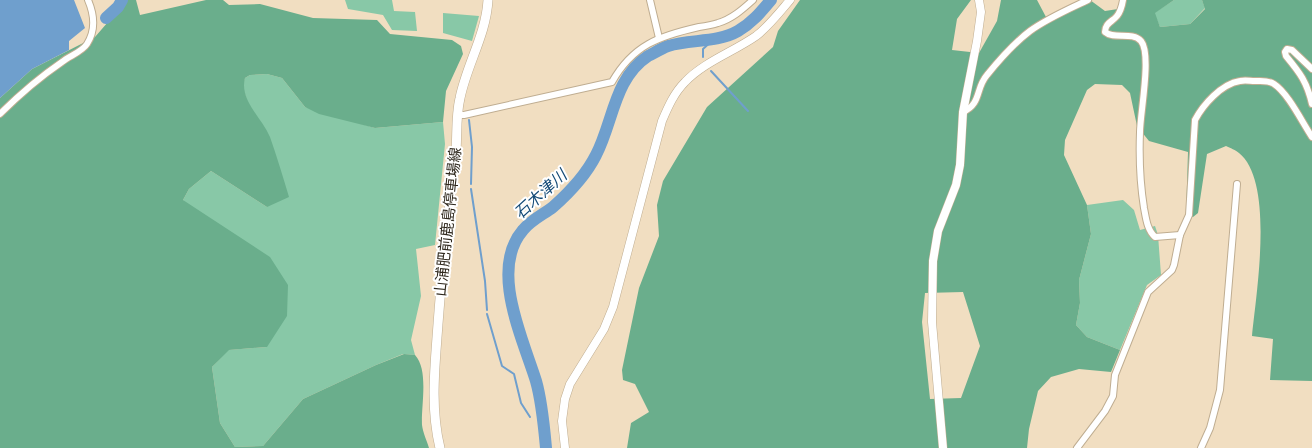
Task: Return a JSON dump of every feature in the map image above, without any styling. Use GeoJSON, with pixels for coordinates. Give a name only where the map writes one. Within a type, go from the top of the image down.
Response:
{"type":"FeatureCollection","features":[{"type":"Feature","properties":{"kind":"main road","name":"山浦肥前鹿島停車場線"},"geometry":{"type":"LineString","coordinates":[[440,448],[435,429],[434,381],[444,253],[457,149],[457,115],[460,97],[485,26],[488,0]]}},
{"type":"Feature","properties":{"kind":"street"},"geometry":{"type":"LineString","coordinates":[[0,114],[19,95],[61,62],[86,46],[91,36],[93,25],[93,12],[88,0]]}},
{"type":"Feature","properties":{"kind":"street"},"geometry":{"type":"LineString","coordinates":[[650,0],[659,38]]}},
{"type":"Feature","properties":{"kind":"street"},"geometry":{"type":"LineString","coordinates":[[457,115],[612,82],[620,68],[631,56],[659,38],[719,23],[737,15],[753,0]]}},
{"type":"Feature","properties":{"kind":"street"},"geometry":{"type":"LineString","coordinates":[[565,448],[562,420],[565,398],[570,384],[604,329],[613,307],[662,121],[675,93],[685,81],[702,68],[757,35],[774,20],[790,0]]}},
{"type":"Feature","properties":{"kind":"street"},"geometry":{"type":"LineString","coordinates":[[943,448],[932,322],[933,261],[938,231],[956,186],[960,165],[963,112],[981,12],[979,0]]}},
{"type":"Feature","properties":{"kind":"street"},"geometry":{"type":"LineString","coordinates":[[963,112],[971,108],[976,101],[985,77],[1009,50],[1030,31],[1062,12],[1088,0]]}},
{"type":"Feature","properties":{"kind":"street"},"geometry":{"type":"LineString","coordinates":[[1123,0],[1121,9],[1116,17],[1106,24],[1105,32],[1109,35],[1131,36],[1142,42],[1144,47],[1146,81],[1140,130],[1140,184],[1146,221],[1152,234],[1155,236],[1180,235]]}},
{"type":"Feature","properties":{"kind":"street"},"geometry":{"type":"LineString","coordinates":[[1312,69],[1292,50],[1287,49],[1285,52],[1286,56],[1303,76],[1312,104]]}},
{"type":"Feature","properties":{"kind":"street"},"geometry":{"type":"LineString","coordinates":[[1078,448],[1105,411],[1113,396],[1115,375],[1148,292],[1172,270],[1180,235],[1189,215],[1195,120],[1200,111],[1228,85],[1239,81],[1263,81],[1275,84],[1285,95],[1312,137]]}},
{"type":"Feature","properties":{"kind":"street"},"geometry":{"type":"LineString","coordinates":[[1201,448],[1210,428],[1220,390],[1237,184]]}},
{"type":"Feature","properties":{"kind":"green space"},"geometry":{"type":"Polygon","coordinates":[[[127,0],[136,0],[140,15],[206,0],[223,0],[229,5],[260,4],[313,18],[377,20],[390,34],[452,40],[461,46],[463,54],[446,91],[443,122],[375,128],[319,114],[305,107],[282,78],[267,74],[250,75],[245,78],[245,94],[270,137],[289,197],[267,207],[211,171],[189,189],[183,200],[270,257],[288,285],[287,316],[267,347],[229,350],[212,367],[220,423],[235,447],[263,446],[303,399],[404,354],[415,355],[422,369],[422,425],[429,448],[0,448],[0,98],[32,69],[95,37],[127,0]]]}},
{"type":"Feature","properties":{"kind":"green space"},"geometry":{"type":"Polygon","coordinates":[[[345,0],[392,0],[394,11],[415,12],[417,31],[392,30],[383,15],[348,9],[345,0]]]}},
{"type":"Feature","properties":{"kind":"green space"},"geometry":{"type":"Polygon","coordinates":[[[800,0],[971,0],[957,19],[952,50],[979,53],[997,21],[1001,0],[1037,0],[1046,17],[1082,0],[1090,0],[1105,11],[1118,9],[1121,0],[1174,0],[1155,13],[1160,27],[1190,24],[1205,9],[1202,0],[1312,0],[1312,381],[1270,380],[1273,339],[1252,336],[1259,267],[1260,213],[1257,188],[1250,167],[1239,153],[1226,146],[1207,154],[1198,213],[1193,217],[1186,217],[1188,152],[1149,141],[1137,126],[1130,93],[1122,85],[1095,84],[1087,90],[1065,140],[1064,155],[1087,205],[1091,234],[1079,280],[1080,303],[1076,325],[1087,337],[1120,350],[1111,372],[1079,369],[1051,377],[1038,391],[1029,429],[1027,448],[627,448],[631,423],[649,412],[635,384],[623,380],[622,370],[639,288],[659,236],[657,205],[663,181],[707,107],[773,47],[778,31],[800,0]],[[963,292],[925,293],[922,322],[930,399],[961,398],[980,346],[963,292]]]}},
{"type":"Feature","properties":{"kind":"green space"},"geometry":{"type":"Polygon","coordinates":[[[1174,0],[1202,0],[1205,8],[1190,24],[1160,27],[1154,13],[1174,0]]]}},
{"type":"Feature","properties":{"kind":"green space"},"geometry":{"type":"Polygon","coordinates":[[[443,13],[479,16],[472,41],[443,33],[443,13]]]}},
{"type":"Feature","properties":{"kind":"green space"},"geometry":{"type":"Polygon","coordinates":[[[267,74],[282,78],[305,107],[375,128],[443,122],[445,144],[435,245],[416,249],[421,296],[411,340],[415,355],[403,354],[303,399],[263,446],[235,447],[220,423],[212,367],[228,350],[267,347],[183,200],[189,189],[211,171],[267,207],[246,97],[242,86],[245,78],[250,75],[267,74]]]}},
{"type":"Feature","properties":{"kind":"green space"},"geometry":{"type":"Polygon","coordinates":[[[1123,200],[1134,210],[1140,230],[1155,226],[1158,235],[1161,275],[1147,285],[1120,350],[1087,337],[1076,325],[1080,303],[1079,280],[1091,234],[1087,205],[1123,200]]]}},
{"type":"Feature","properties":{"kind":"water"},"geometry":{"type":"Polygon","coordinates":[[[0,0],[74,0],[85,28],[69,41],[69,50],[32,69],[0,98],[0,0]]]}},
{"type":"Feature","properties":{"kind":"waterway"},"geometry":{"type":"LineString","coordinates":[[106,18],[118,7],[122,0]]}},
{"type":"Feature","properties":{"kind":"waterway","name":"石木津川"},"geometry":{"type":"LineString","coordinates":[[546,448],[538,389],[512,304],[509,264],[513,246],[526,226],[553,207],[577,183],[587,169],[602,142],[621,89],[637,65],[648,56],[668,46],[730,35],[752,21],[771,0]]}},
{"type":"Feature","properties":{"kind":"waterway"},"geometry":{"type":"LineString","coordinates":[[703,57],[703,49],[714,39]]}},
{"type":"Feature","properties":{"kind":"waterway"},"geometry":{"type":"LineString","coordinates":[[711,71],[748,111]]}},
{"type":"Feature","properties":{"kind":"waterway"},"geometry":{"type":"LineString","coordinates":[[469,120],[472,147],[471,184]]}},
{"type":"Feature","properties":{"kind":"waterway"},"geometry":{"type":"LineString","coordinates":[[471,189],[485,281],[487,310]]}},
{"type":"Feature","properties":{"kind":"waterway"},"geometry":{"type":"LineString","coordinates":[[487,314],[502,366],[514,374],[521,403],[530,417]]}}]}
